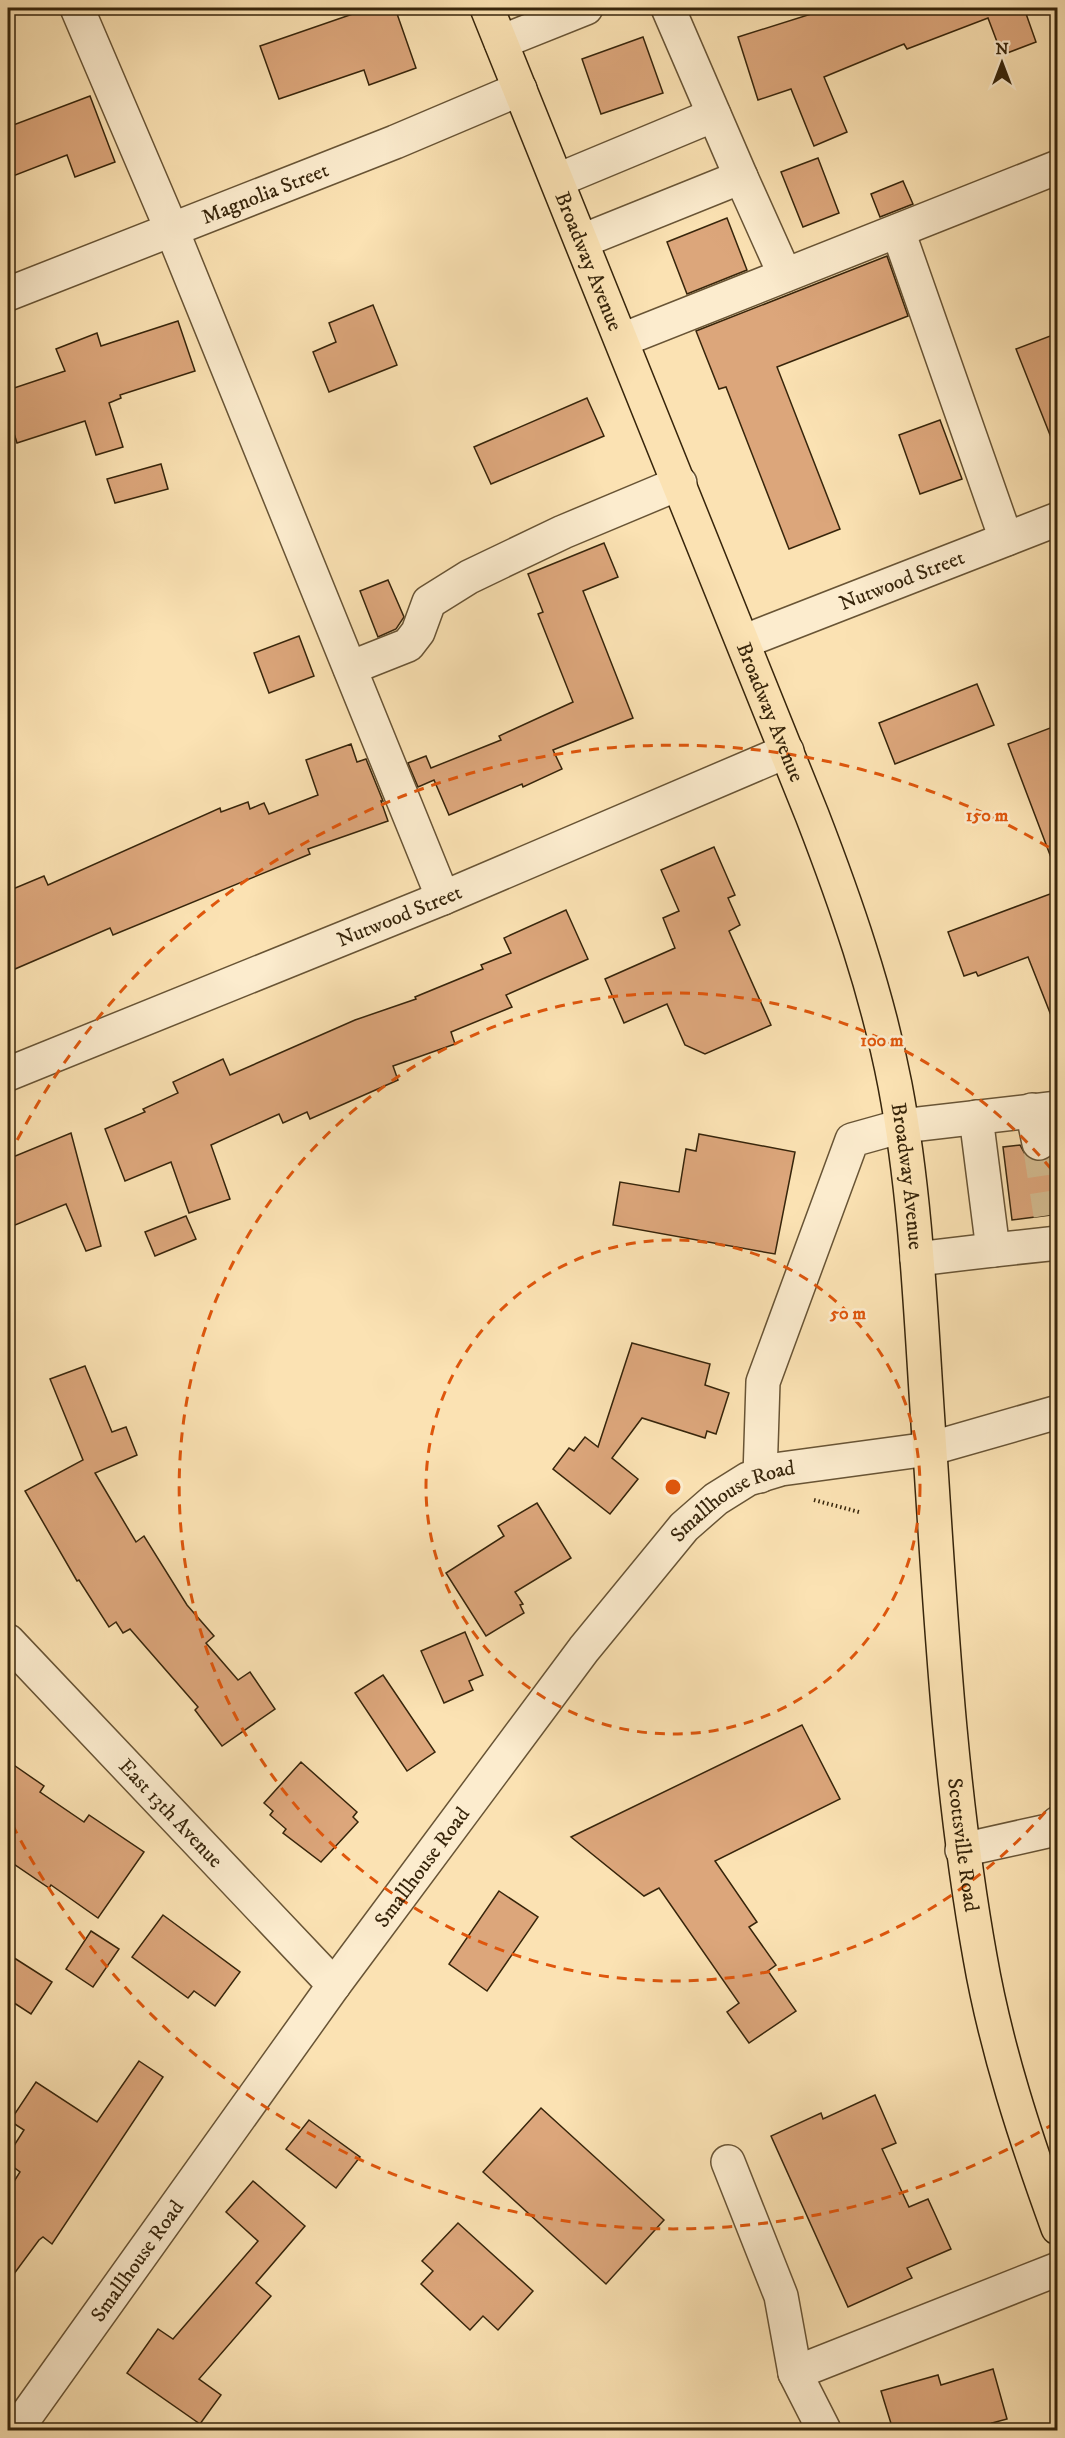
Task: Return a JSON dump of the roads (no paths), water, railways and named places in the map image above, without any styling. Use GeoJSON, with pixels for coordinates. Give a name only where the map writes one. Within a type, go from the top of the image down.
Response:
{"type":"FeatureCollection","features":[{"type":"Feature","properties":{"kind":"main road","name":"Broadway Avenue"},"geometry":{"type":"LineString","coordinates":[[487,8],[745,641],[832,866],[867,972],[895,1084],[902,1126],[917,1259],[929,1449]]}},
{"type":"Feature","properties":{"kind":"main road","name":"Scottsville Road"},"geometry":{"type":"LineString","coordinates":[[929,1449],[946,1676],[963,1850],[981,1961],[1011,2084],[1058,2228]]}},
{"type":"Feature","properties":{"kind":"street"},"geometry":{"type":"LineString","coordinates":[[77,8],[171,228],[443,898]]}},
{"type":"Feature","properties":{"kind":"street"},"geometry":{"type":"LineString","coordinates":[[501,42],[586,8]]}},
{"type":"Feature","properties":{"kind":"street"},"geometry":{"type":"LineString","coordinates":[[668,8],[785,275]]}},
{"type":"Feature","properties":{"kind":"street","name":"Magnolia Street"},"geometry":{"type":"LineString","coordinates":[[8,294],[394,142],[520,89]]}},
{"type":"Feature","properties":{"kind":"street"},"geometry":{"type":"LineString","coordinates":[[558,180],[714,115]]}},
{"type":"Feature","properties":{"kind":"street"},"geometry":{"type":"LineString","coordinates":[[622,340],[1058,167]]}},
{"type":"Feature","properties":{"kind":"street"},"geometry":{"type":"LineString","coordinates":[[582,241],[741,177]]}},
{"type":"Feature","properties":{"kind":"street"},"geometry":{"type":"LineString","coordinates":[[898,231],[1006,539]]}},
{"type":"Feature","properties":{"kind":"street"},"geometry":{"type":"LineString","coordinates":[[350,668],[408,645],[418,632],[429,602],[468,577],[563,532],[680,483]]}},
{"type":"Feature","properties":{"kind":"street","name":"Nutwood Street"},"geometry":{"type":"LineString","coordinates":[[745,641],[1058,519]]}},
{"type":"Feature","properties":{"kind":"street","name":"Nutwood Street"},"geometry":{"type":"LineString","coordinates":[[8,1074],[443,898],[787,751]]}},
{"type":"Feature","properties":{"kind":"street"},"geometry":{"type":"LineString","coordinates":[[760,1476],[763,1382],[852,1140],[902,1126],[1045,1109],[1039,1143]]}},
{"type":"Feature","properties":{"kind":"street"},"geometry":{"type":"LineString","coordinates":[[976,1117],[993,1250]]}},
{"type":"Feature","properties":{"kind":"street"},"geometry":{"type":"LineString","coordinates":[[917,1259],[993,1250],[1055,1237]]}},
{"type":"Feature","properties":{"kind":"street","name":"Smallhouse Road"},"geometry":{"type":"LineString","coordinates":[[16,2430],[334,1985],[584,1649],[652,1563],[684,1527],[716,1499],[748,1479],[812,1464],[929,1449],[1058,1412]]}},
{"type":"Feature","properties":{"kind":"street","name":"East 13th Avenue"},"geometry":{"type":"LineString","coordinates":[[8,1641],[334,1985]]}},
{"type":"Feature","properties":{"kind":"street"},"geometry":{"type":"LineString","coordinates":[[963,1850],[1052,1830],[1058,1823]]}},
{"type":"Feature","properties":{"kind":"street"},"geometry":{"type":"LineString","coordinates":[[728,2162],[781,2296],[795,2373],[824,2430]]}},
{"type":"Feature","properties":{"kind":"street"},"geometry":{"type":"LineString","coordinates":[[795,2373],[1058,2269]]}},
{"type":"Feature","properties":{"kind":"tunnel"},"geometry":{"type":"LineString","coordinates":[[1039,1143],[1050,1215]]}}]}
